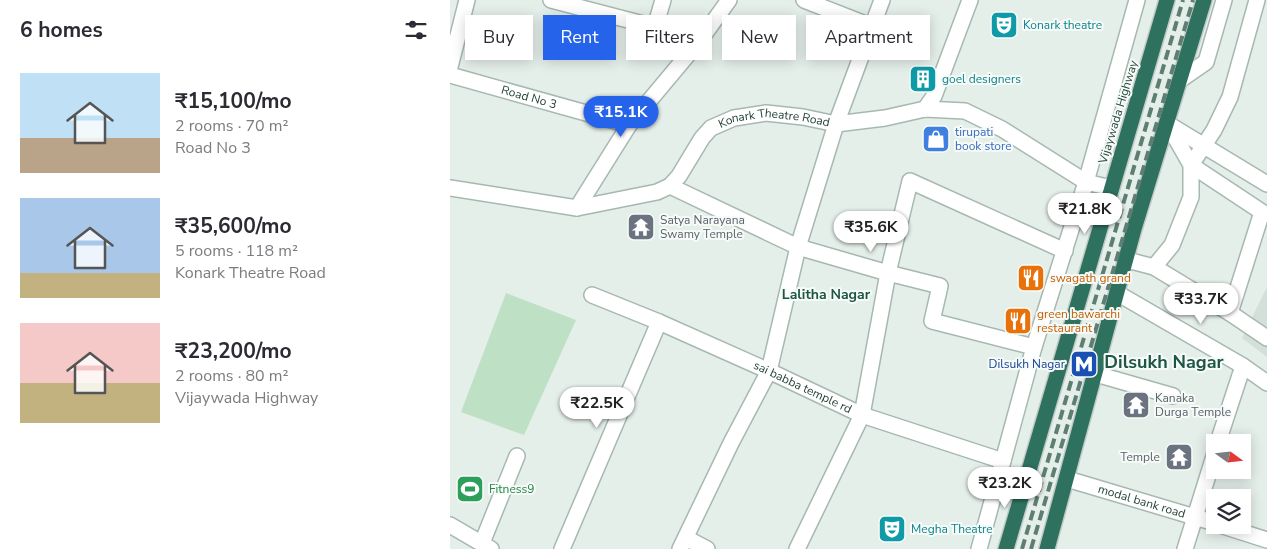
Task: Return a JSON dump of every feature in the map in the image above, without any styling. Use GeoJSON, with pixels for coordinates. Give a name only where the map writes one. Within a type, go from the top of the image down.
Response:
{"type":"FeatureCollection","features":[{"type":"Feature","properties":{"kind":"highway","name":"Vijaywada Highway"},"geometry":{"type":"LineString","coordinates":[[1006,549],[1167,0]]}},
{"type":"Feature","properties":{"kind":"highway"},"geometry":{"type":"LineString","coordinates":[[1047,549],[1134,230],[1204,0]]}},
{"type":"Feature","properties":{"kind":"street"},"geometry":{"type":"LineString","coordinates":[[450,67],[467,0]]}},
{"type":"Feature","properties":{"kind":"street"},"geometry":{"type":"LineString","coordinates":[[551,0],[626,19]]}},
{"type":"Feature","properties":{"kind":"street"},"geometry":{"type":"LineString","coordinates":[[659,15],[663,0]]}},
{"type":"Feature","properties":{"kind":"street"},"geometry":{"type":"LineString","coordinates":[[712,24],[729,0]]}},
{"type":"Feature","properties":{"kind":"street"},"geometry":{"type":"LineString","coordinates":[[804,0],[842,15]]}},
{"type":"Feature","properties":{"kind":"street"},"geometry":{"type":"LineString","coordinates":[[877,15],[882,0]]}},
{"type":"Feature","properties":{"kind":"street"},"geometry":{"type":"LineString","coordinates":[[925,110],[934,96],[970,0]]}},
{"type":"Feature","properties":{"kind":"street"},"geometry":{"type":"LineString","coordinates":[[979,549],[1034,347],[1086,182],[1137,0]]}},
{"type":"Feature","properties":{"kind":"street"},"geometry":{"type":"LineString","coordinates":[[1180,80],[1206,62],[1224,0]]}},
{"type":"Feature","properties":{"kind":"street"},"geometry":{"type":"LineString","coordinates":[[1154,267],[1172,245],[1191,197],[1191,166],[1214,130],[1230,97],[1257,0]]}},
{"type":"Feature","properties":{"kind":"street"},"geometry":{"type":"LineString","coordinates":[[577,208],[629,125],[683,60]]}},
{"type":"Feature","properties":{"kind":"street"},"geometry":{"type":"LineString","coordinates":[[707,549],[683,543],[731,443],[769,371],[798,247],[836,124],[860,60]]}},
{"type":"Feature","properties":{"kind":"street","name":"Road No 3"},"geometry":{"type":"LineString","coordinates":[[450,75],[629,125]]}},
{"type":"Feature","properties":{"kind":"street","name":"Konark Theatre Road"},"geometry":{"type":"LineString","coordinates":[[670,186],[679,176],[702,138],[711,128],[734,118],[766,113],[803,117],[836,124],[885,118],[925,110],[965,111],[1002,129],[1086,182],[1111,188]]}},
{"type":"Feature","properties":{"kind":"street"},"geometry":{"type":"LineString","coordinates":[[1167,123],[1267,184]]}},
{"type":"Feature","properties":{"kind":"street"},"geometry":{"type":"LineString","coordinates":[[1167,123],[1191,166],[1262,212],[1230,313]]}},
{"type":"Feature","properties":{"kind":"street"},"geometry":{"type":"LineString","coordinates":[[797,549],[862,415],[888,273],[910,181],[1065,251]]}},
{"type":"Feature","properties":{"kind":"street"},"geometry":{"type":"LineString","coordinates":[[450,188],[577,208],[657,192],[670,186],[798,247],[940,286],[932,321],[1034,347]]}},
{"type":"Feature","properties":{"kind":"street"},"geometry":{"type":"LineString","coordinates":[[1127,260],[1154,267],[1267,338]]}},
{"type":"Feature","properties":{"kind":"street"},"geometry":{"type":"LineString","coordinates":[[1118,293],[1243,366],[1267,383]]}},
{"type":"Feature","properties":{"kind":"street","name":"sai babba temple rd"},"geometry":{"type":"LineString","coordinates":[[592,295],[659,322],[862,415],[1003,461]]}},
{"type":"Feature","properties":{"kind":"street"},"geometry":{"type":"LineString","coordinates":[[562,549],[659,322]]}},
{"type":"Feature","properties":{"kind":"street"},"geometry":{"type":"LineString","coordinates":[[1221,434],[1243,366]]}},
{"type":"Feature","properties":{"kind":"street"},"geometry":{"type":"LineString","coordinates":[[1096,374],[1173,396]]}},
{"type":"Feature","properties":{"kind":"street"},"geometry":{"type":"LineString","coordinates":[[450,525],[487,546],[517,456]]}},
{"type":"Feature","properties":{"kind":"street","name":"modal bank road"},"geometry":{"type":"LineString","coordinates":[[1067,479],[1206,521]]}},
{"type":"Feature","properties":{"kind":"street"},"geometry":{"type":"LineString","coordinates":[[1185,549],[1206,479]]}},
{"type":"Feature","properties":{"kind":"street"},"geometry":{"type":"LineString","coordinates":[[1248,534],[1267,540]]}},
{"type":"Feature","properties":{"kind":"shaded area"},"geometry":{"type":"Polygon","coordinates":[[[1267,287],[1267,357],[1242,338],[1267,287]]]}},
{"type":"Feature","properties":{"kind":"green space"},"geometry":{"type":"Polygon","coordinates":[[[506,293],[576,320],[524,435],[461,412],[506,293]]]}},
{"type":"Feature","properties":{"kind":"railway"},"geometry":{"type":"LineString","coordinates":[[1022,549],[1183,0]]}},
{"type":"Feature","properties":{"kind":"railway"},"geometry":{"type":"LineString","coordinates":[[1031,549],[1193,0]]}},
{"type":"Feature","properties":{"kind":"place","name":"Konark theatre"},"geometry":{"type":"Point","coordinates":[1004,25]}},
{"type":"Feature","properties":{"kind":"place","name":"goel designers"},"geometry":{"type":"Point","coordinates":[923,79]}},
{"type":"Feature","properties":{"kind":"place","name":"tirupati book store"},"geometry":{"type":"Point","coordinates":[936,139]}},
{"type":"Feature","properties":{"kind":"place","name":"Satya Narayana Swamy Temple"},"geometry":{"type":"Point","coordinates":[641,227]}},
{"type":"Feature","properties":{"kind":"place","name":"swagath grand"},"geometry":{"type":"Point","coordinates":[1031,278]}},
{"type":"Feature","properties":{"kind":"place","name":"green bawarchi restaurant"},"geometry":{"type":"Point","coordinates":[1018,321]}},
{"type":"Feature","properties":{"kind":"place","name":"Dilsukh Nagar"},"geometry":{"type":"Point","coordinates":[1084,364]}},
{"type":"Feature","properties":{"kind":"place","name":"Kanaka Durga Temple"},"geometry":{"type":"Point","coordinates":[1136,405]}},
{"type":"Feature","properties":{"kind":"place","name":"Temple"},"geometry":{"type":"Point","coordinates":[1179,457]}},
{"type":"Feature","properties":{"kind":"place","name":"Fitness9"},"geometry":{"type":"Point","coordinates":[470,489]}},
{"type":"Feature","properties":{"kind":"place","name":"Megha Theatre"},"geometry":{"type":"Point","coordinates":[892,529]}},
{"type":"Feature","properties":{"kind":"district","name":"Lalitha Nagar"},"geometry":{"type":"Point","coordinates":[826,294]}},
{"type":"Feature","properties":{"kind":"district","name":"Dilsukh Nagar"},"geometry":{"type":"Point","coordinates":[1164,362]}}]}
